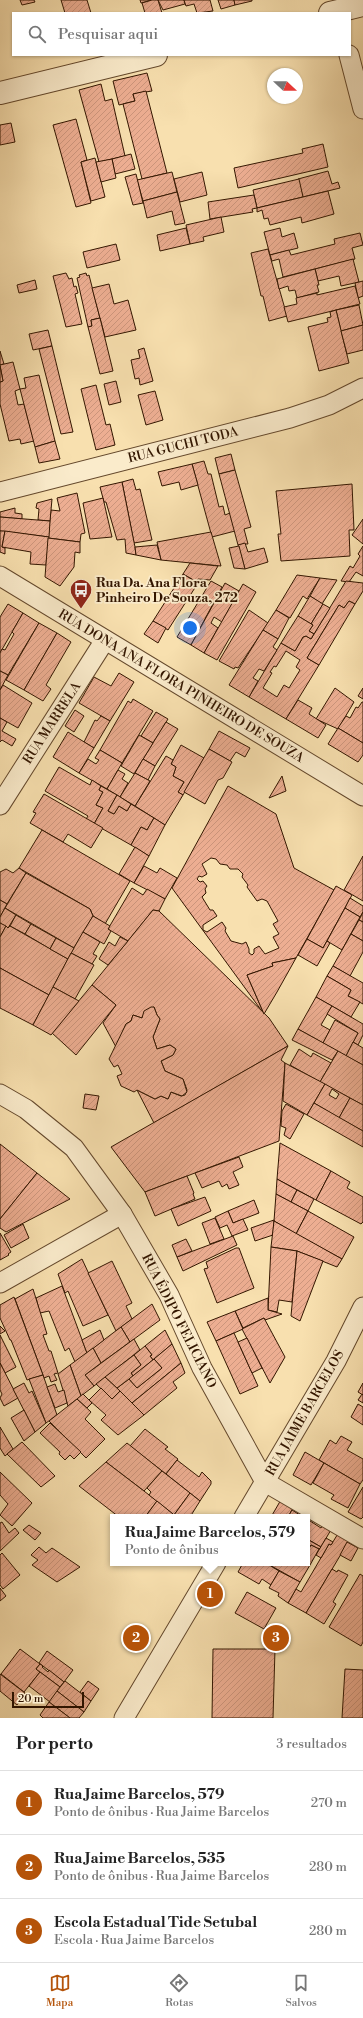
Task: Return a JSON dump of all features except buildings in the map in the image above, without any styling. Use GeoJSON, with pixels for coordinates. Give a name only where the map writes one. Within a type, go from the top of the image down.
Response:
{"type":"FeatureCollection","features":[{"type":"Feature","properties":{"kind":"street"},"geometry":{"type":"LineString","coordinates":[[336,9],[363,5]]}},
{"type":"Feature","properties":{"kind":"street"},"geometry":{"type":"LineString","coordinates":[[0,93],[152,56]]}},
{"type":"Feature","properties":{"kind":"street"},"geometry":{"type":"LineString","coordinates":[[349,56],[363,109]]}},
{"type":"Feature","properties":{"kind":"street","name":"RUA GUCHI TODA"},"geometry":{"type":"LineString","coordinates":[[0,492],[290,418],[329,405],[363,388]]}},
{"type":"Feature","properties":{"kind":"street","name":"RUA DONA ANA FLORA PINHEIRO DE SOUZA"},"geometry":{"type":"LineString","coordinates":[[0,576],[363,796]]}},
{"type":"Feature","properties":{"kind":"street","name":"RUA MARRELA"},"geometry":{"type":"LineString","coordinates":[[0,805],[106,640]]}},
{"type":"Feature","properties":{"kind":"street","name":"RUA ÉDIPO FELICIANO"},"geometry":{"type":"LineString","coordinates":[[0,1094],[26,1108],[74,1148],[122,1214],[169,1295],[202,1368],[265,1482]]}},
{"type":"Feature","properties":{"kind":"street"},"geometry":{"type":"LineString","coordinates":[[0,1283],[122,1214]]}},
{"type":"Feature","properties":{"kind":"street","name":"RUA JAIME BARCELOS"},"geometry":{"type":"LineString","coordinates":[[246,1514],[336,1360],[363,1307]]}},
{"type":"Feature","properties":{"kind":"street"},"geometry":{"type":"LineString","coordinates":[[265,1482],[363,1539]]}},
{"type":"Feature","properties":{"kind":"street"},"geometry":{"type":"LineString","coordinates":[[124,1718],[214,1566]]}},
{"type":"Feature","properties":{"kind":"place","name":"Rua Da. Ana Flora Pinheiro De Souza, 272"},"geometry":{"type":"Point","coordinates":[81,610]}},
{"type":"Feature","properties":{"kind":"place","name":"Rua Jaime Barcelos, 579"},"geometry":{"type":"Point","coordinates":[210,1594]}},
{"type":"Feature","properties":{"kind":"place","name":"Rua Jaime Barcelos, 535"},"geometry":{"type":"Point","coordinates":[136,1638]}},
{"type":"Feature","properties":{"kind":"place","name":"Escola Estadual Tide Setubal"},"geometry":{"type":"Point","coordinates":[276,1638]}}]}
